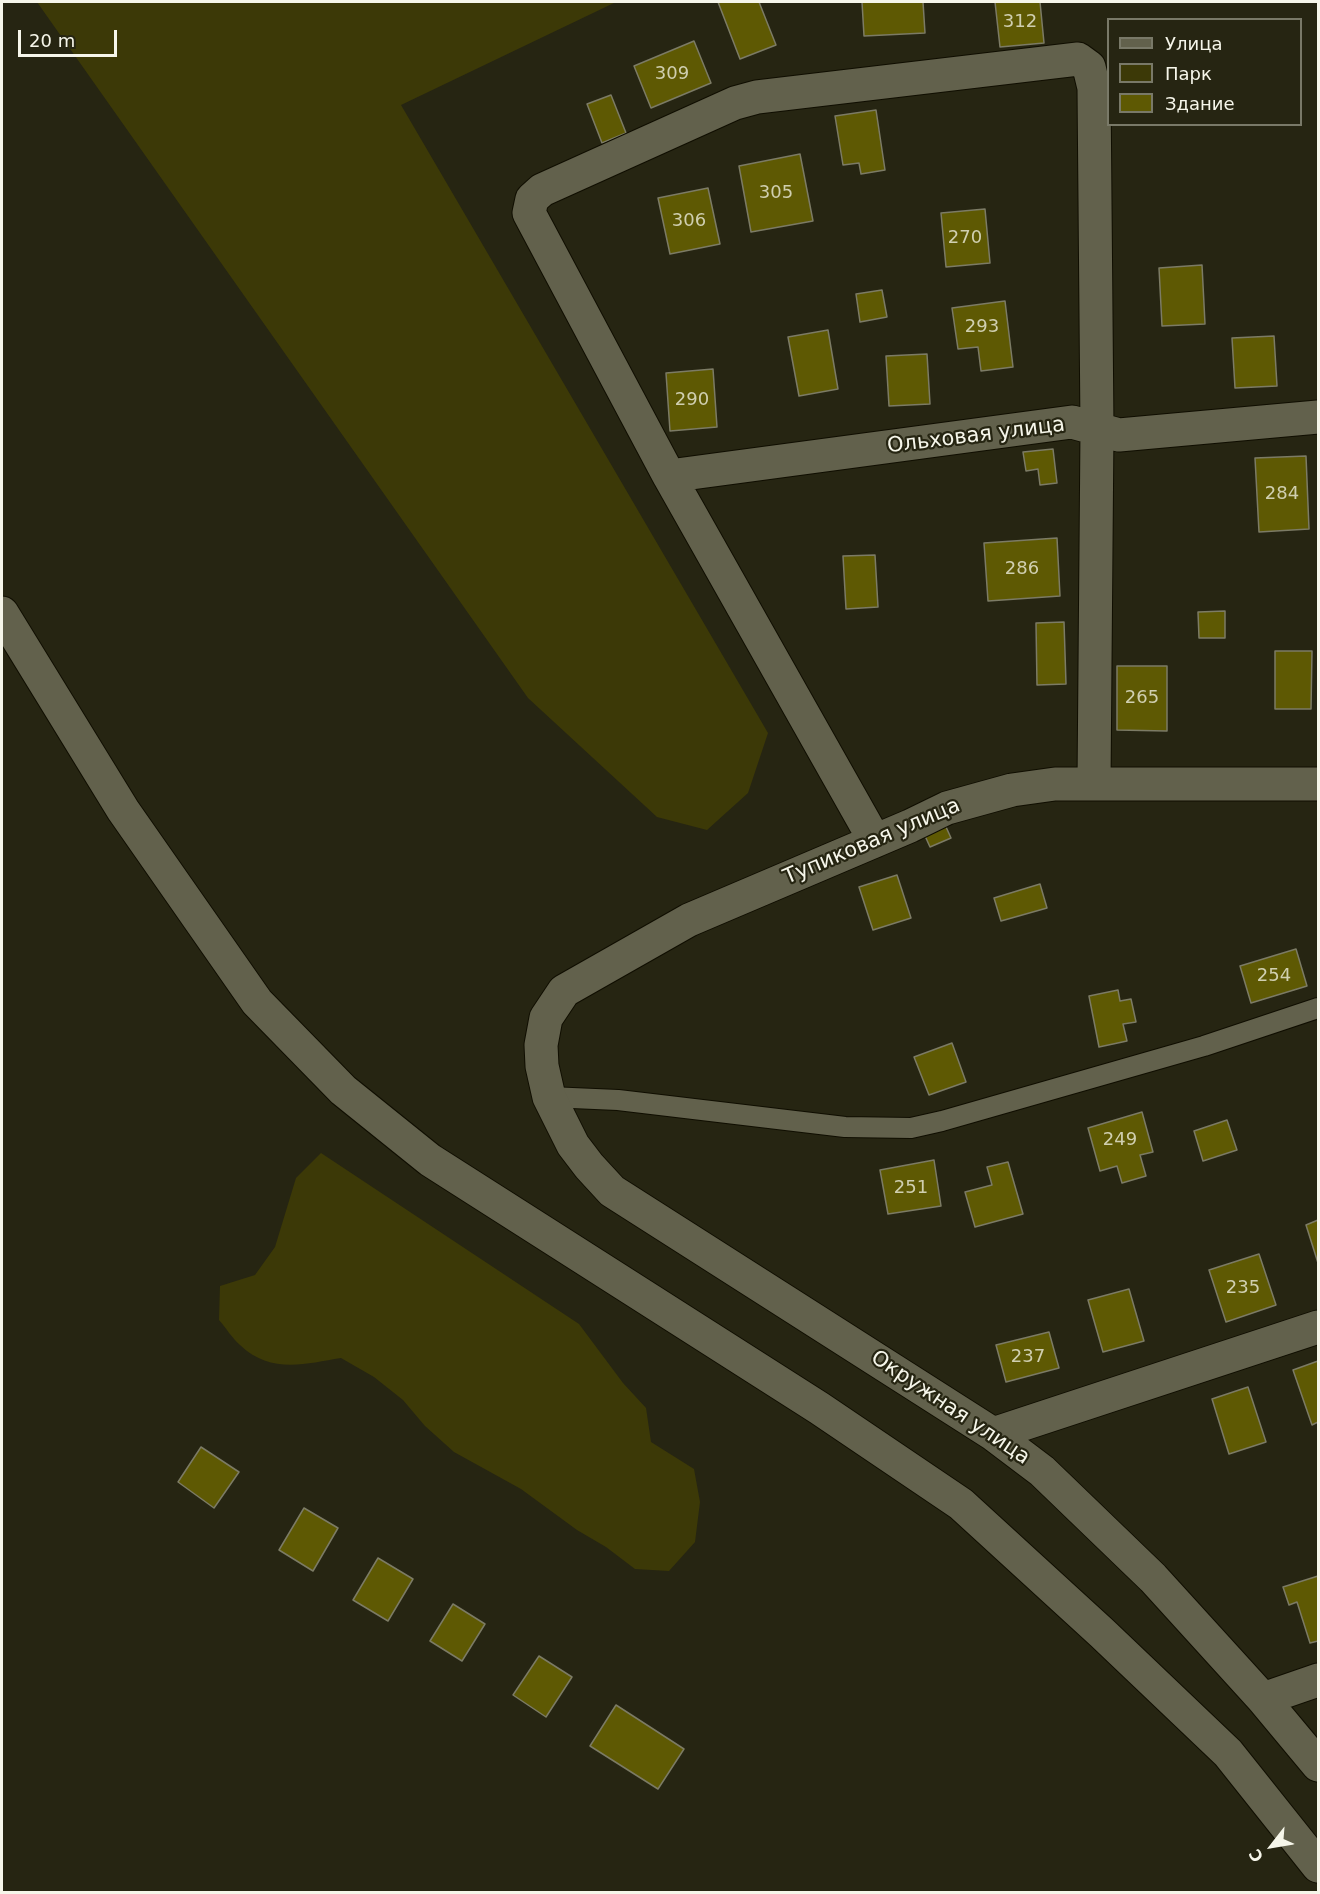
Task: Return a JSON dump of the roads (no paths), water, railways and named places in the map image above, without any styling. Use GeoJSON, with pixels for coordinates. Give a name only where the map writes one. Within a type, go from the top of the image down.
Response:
{"type":"FeatureCollection","features":[{"type":"Feature","properties":{"kind":"street"},"geometry":{"type":"LineString","coordinates":[[875,841],[669,476],[529,213],[532,199],[542,190],[735,103],[757,98],[1078,59],[1089,67],[1094,88],[1097,429],[1094,783]]}},
{"type":"Feature","properties":{"kind":"street","name":"Ольховая улица"},"geometry":{"type":"LineString","coordinates":[[669,476],[1072,422],[1119,435],[1318,417]]}},
{"type":"Feature","properties":{"kind":"street"},"geometry":{"type":"LineString","coordinates":[[2,613],[123,810],[257,1002],[343,1090],[430,1160],[819,1408],[961,1504],[1102,1633],[1228,1753],[1318,1866]]}},
{"type":"Feature","properties":{"kind":"street","name":"Тупиковая улица"},"geometry":{"type":"LineString","coordinates":[[549,1097],[542,1066],[541,1045],[546,1018],[564,991],[689,920],[947,808],[1012,790],[1044,785],[1094,783],[1318,784]]}},
{"type":"Feature","properties":{"kind":"street","name":"Окружная улица"},"geometry":{"type":"LineString","coordinates":[[549,1097],[573,1145],[589,1167],[612,1191],[993,1434],[1042,1471],[1153,1578],[1263,1699],[1318,1766]]}},
{"type":"Feature","properties":{"kind":"street"},"geometry":{"type":"LineString","coordinates":[[993,1434],[1318,1327]]}},
{"type":"Feature","properties":{"kind":"street"},"geometry":{"type":"LineString","coordinates":[[1263,1699],[1318,1680]]}},
{"type":"Feature","properties":{"kind":"lane"},"geometry":{"type":"LineString","coordinates":[[549,1097],[618,1100],[845,1127],[911,1128],[1204,1046],[1318,1008]]}}]}
